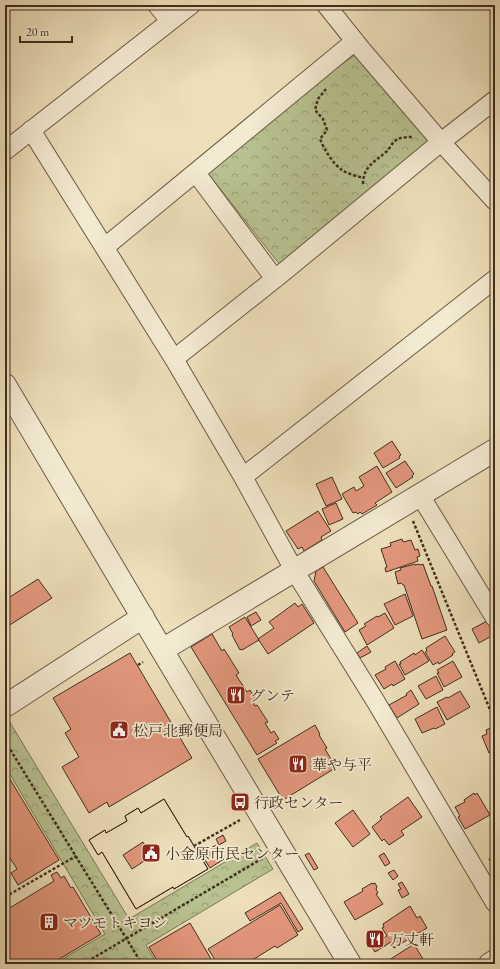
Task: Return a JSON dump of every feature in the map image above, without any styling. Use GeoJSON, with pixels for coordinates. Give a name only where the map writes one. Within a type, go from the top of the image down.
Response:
{"type":"FeatureCollection","features":[{"type":"Feature","properties":{"kind":"street"},"geometry":{"type":"LineString","coordinates":[[157,5],[170,21]]}},
{"type":"Feature","properties":{"kind":"street"},"geometry":{"type":"LineString","coordinates":[[5,151],[191,5]]}},
{"type":"Feature","properties":{"kind":"street"},"geometry":{"type":"LineString","coordinates":[[326,5],[441,142],[495,201]]}},
{"type":"Feature","properties":{"kind":"street"},"geometry":{"type":"LineString","coordinates":[[104,247],[355,41]]}},
{"type":"Feature","properties":{"kind":"street"},"geometry":{"type":"LineString","coordinates":[[174,359],[441,142],[495,100]]}},
{"type":"Feature","properties":{"kind":"street"},"geometry":{"type":"LineString","coordinates":[[31,130],[174,359],[243,476],[294,570],[380,709],[495,903]]}},
{"type":"Feature","properties":{"kind":"street"},"geometry":{"type":"LineString","coordinates":[[196,173],[275,278]]}},
{"type":"Feature","properties":{"kind":"street"},"geometry":{"type":"LineString","coordinates":[[243,476],[495,279]]}},
{"type":"Feature","properties":{"kind":"street"},"geometry":{"type":"LineString","coordinates":[[5,384],[350,964]]}},
{"type":"Feature","properties":{"kind":"street"},"geometry":{"type":"LineString","coordinates":[[162,650],[495,450]]}},
{"type":"Feature","properties":{"kind":"street"},"geometry":{"type":"LineString","coordinates":[[413,499],[494,615]]}},
{"type":"Feature","properties":{"kind":"street"},"geometry":{"type":"LineString","coordinates":[[5,706],[143,617]]}},
{"type":"Feature","properties":{"kind":"street"},"geometry":{"type":"LineString","coordinates":[[490,964],[495,961]]}},
{"type":"Feature","properties":{"kind":"path"},"geometry":{"type":"LineString","coordinates":[[324,85],[327,88],[318,99],[315,110],[323,119],[327,130],[320,138],[325,149],[336,165],[341,169],[363,178]]}},
{"type":"Feature","properties":{"kind":"path"},"geometry":{"type":"LineString","coordinates":[[413,499],[495,722]]}},
{"type":"Feature","properties":{"kind":"path"},"geometry":{"type":"LineString","coordinates":[[138,665],[143,662]]}},
{"type":"Feature","properties":{"kind":"path"},"geometry":{"type":"LineString","coordinates":[[5,741],[142,964]]}},
{"type":"Feature","properties":{"kind":"path"},"geometry":{"type":"LineString","coordinates":[[194,846],[243,818]]}},
{"type":"Feature","properties":{"kind":"path"},"geometry":{"type":"LineString","coordinates":[[5,897],[76,856]]}},
{"type":"Feature","properties":{"kind":"path"},"geometry":{"type":"LineString","coordinates":[[83,964],[265,856]]}},
{"type":"Feature","properties":{"kind":"path"},"geometry":{"type":"LineString","coordinates":[[5,957],[7,961],[5,962]]}},
{"type":"Feature","properties":{"kind":"green space"},"geometry":{"type":"Polygon","coordinates":[[[362,50],[441,142],[286,270],[276,260],[207,172],[321,79],[362,50]]]}},
{"type":"Feature","properties":{"kind":"green space"},"geometry":{"type":"Polygon","coordinates":[[[5,716],[129,919],[257,843],[273,869],[146,945],[157,964],[124,964],[122,960],[114,964],[54,964],[105,934],[5,766],[5,716]]]}},
{"type":"Feature","properties":{"kind":"building"},"geometry":{"type":"Polygon","coordinates":[[[392,441],[401,455],[399,456],[400,458],[383,468],[374,453],[392,441]]]}},
{"type":"Feature","properties":{"kind":"building"},"geometry":{"type":"Polygon","coordinates":[[[405,461],[414,474],[412,476],[413,477],[396,488],[386,473],[405,461]]]}},
{"type":"Feature","properties":{"kind":"building"},"geometry":{"type":"Polygon","coordinates":[[[377,466],[392,492],[375,503],[377,505],[362,514],[360,512],[358,514],[356,512],[353,513],[342,494],[354,487],[356,491],[364,486],[359,477],[377,466]]]}},
{"type":"Feature","properties":{"kind":"building"},"geometry":{"type":"Polygon","coordinates":[[[332,477],[342,499],[326,506],[316,484],[332,477]]]}},
{"type":"Feature","properties":{"kind":"building"},"geometry":{"type":"Polygon","coordinates":[[[336,503],[343,519],[329,525],[322,509],[336,503]]]}},
{"type":"Feature","properties":{"kind":"building"},"geometry":{"type":"Polygon","coordinates":[[[318,511],[331,531],[321,537],[322,540],[304,551],[302,547],[298,549],[286,531],[318,511]]]}},
{"type":"Feature","properties":{"kind":"building"},"geometry":{"type":"Polygon","coordinates":[[[402,539],[403,542],[411,540],[415,550],[418,549],[420,556],[417,557],[418,561],[386,572],[385,568],[387,567],[381,549],[391,546],[390,543],[402,539]]]}},
{"type":"Feature","properties":{"kind":"building"},"geometry":{"type":"Polygon","coordinates":[[[415,564],[423,564],[447,630],[422,639],[404,585],[401,583],[398,584],[395,572],[401,570],[400,568],[415,564]]]}},
{"type":"Feature","properties":{"kind":"building"},"geometry":{"type":"Polygon","coordinates":[[[323,567],[358,623],[345,632],[314,581],[316,571],[323,567]]]}},
{"type":"Feature","properties":{"kind":"building"},"geometry":{"type":"Polygon","coordinates":[[[38,579],[52,598],[5,628],[5,600],[38,579]]]}},
{"type":"Feature","properties":{"kind":"building"},"geometry":{"type":"Polygon","coordinates":[[[405,594],[413,616],[395,625],[384,604],[405,594]]]}},
{"type":"Feature","properties":{"kind":"building"},"geometry":{"type":"Polygon","coordinates":[[[295,603],[298,607],[302,604],[314,623],[268,654],[258,639],[274,628],[269,622],[295,603]]]}},
{"type":"Feature","properties":{"kind":"building"},"geometry":{"type":"Polygon","coordinates":[[[256,612],[261,620],[251,626],[247,617],[256,612]]]}},
{"type":"Feature","properties":{"kind":"building"},"geometry":{"type":"Polygon","coordinates":[[[385,613],[394,628],[367,645],[359,630],[366,626],[364,624],[385,613]]]}},
{"type":"Feature","properties":{"kind":"building"},"geometry":{"type":"Polygon","coordinates":[[[245,617],[259,640],[240,650],[229,627],[245,617]]]}},
{"type":"Feature","properties":{"kind":"building"},"geometry":{"type":"Polygon","coordinates":[[[487,621],[495,634],[479,643],[472,629],[487,621]]]}},
{"type":"Feature","properties":{"kind":"building"},"geometry":{"type":"Polygon","coordinates":[[[212,634],[222,651],[224,649],[239,673],[236,675],[247,692],[250,690],[256,700],[253,702],[255,706],[257,705],[268,722],[265,723],[271,733],[274,731],[279,739],[275,741],[277,743],[257,755],[191,647],[212,634]]]}},
{"type":"Feature","properties":{"kind":"building"},"geometry":{"type":"Polygon","coordinates":[[[445,636],[455,652],[439,664],[438,662],[433,665],[425,652],[427,651],[426,648],[445,636]]]}},
{"type":"Feature","properties":{"kind":"building"},"geometry":{"type":"Polygon","coordinates":[[[367,646],[371,652],[360,658],[357,653],[367,646]]]}},
{"type":"Feature","properties":{"kind":"building"},"geometry":{"type":"Polygon","coordinates":[[[422,650],[429,661],[405,675],[399,664],[401,664],[400,662],[422,650]]]}},
{"type":"Feature","properties":{"kind":"building"},"geometry":{"type":"Polygon","coordinates":[[[130,653],[192,758],[109,807],[107,802],[89,813],[62,767],[79,757],[65,733],[71,729],[53,698],[130,653]]]}},
{"type":"Feature","properties":{"kind":"building"},"geometry":{"type":"Polygon","coordinates":[[[395,661],[405,679],[384,689],[375,675],[386,669],[385,667],[395,661]]]}},
{"type":"Feature","properties":{"kind":"building"},"geometry":{"type":"Polygon","coordinates":[[[453,661],[462,677],[444,687],[437,670],[453,661]]]}},
{"type":"Feature","properties":{"kind":"building"},"geometry":{"type":"Polygon","coordinates":[[[436,676],[443,690],[426,699],[418,686],[436,676]]]}},
{"type":"Feature","properties":{"kind":"building"},"geometry":{"type":"Polygon","coordinates":[[[411,690],[419,704],[397,718],[389,705],[407,695],[406,694],[411,690]]]}},
{"type":"Feature","properties":{"kind":"building"},"geometry":{"type":"Polygon","coordinates":[[[460,691],[470,707],[447,720],[437,702],[460,691]]]}},
{"type":"Feature","properties":{"kind":"building"},"geometry":{"type":"Polygon","coordinates":[[[437,707],[445,724],[422,733],[415,719],[437,707]]]}},
{"type":"Feature","properties":{"kind":"building"},"geometry":{"type":"Polygon","coordinates":[[[315,725],[327,748],[325,749],[337,767],[283,800],[258,759],[315,725]]]}},
{"type":"Feature","properties":{"kind":"building"},"geometry":{"type":"Polygon","coordinates":[[[495,726],[495,754],[494,751],[489,753],[482,736],[487,734],[486,730],[495,726]]]}},
{"type":"Feature","properties":{"kind":"building"},"geometry":{"type":"Polygon","coordinates":[[[5,771],[59,860],[18,885],[11,873],[17,869],[5,850],[5,771]]]}},
{"type":"Feature","properties":{"kind":"building"},"geometry":{"type":"Polygon","coordinates":[[[474,793],[475,795],[477,793],[490,815],[465,829],[458,817],[460,816],[455,807],[465,802],[464,800],[474,793]]]}},
{"type":"Feature","properties":{"kind":"building"},"geometry":{"type":"Polygon","coordinates":[[[408,797],[422,817],[401,831],[404,835],[389,845],[384,839],[382,841],[372,827],[382,819],[380,817],[408,797]]]}},
{"type":"Feature","properties":{"kind":"building","name":"小金原市民センター"},"geometry":{"type":"Polygon","coordinates":[[[164,799],[208,869],[174,889],[173,887],[136,909],[102,852],[98,855],[89,840],[105,830],[106,833],[127,821],[125,816],[138,808],[141,813],[164,799]],[[143,842],[123,855],[132,869],[152,856],[143,842]]]}},
{"type":"Feature","properties":{"kind":"building","name":"小金原市民センター"},"geometry":{"type":"Polygon","coordinates":[[[164,799],[208,869],[174,889],[173,887],[136,909],[102,852],[98,855],[89,840],[105,830],[106,833],[127,821],[125,816],[138,808],[141,813],[164,799]]]}},
{"type":"Feature","properties":{"kind":"building"},"geometry":{"type":"Polygon","coordinates":[[[353,810],[370,834],[353,847],[335,823],[353,810]]]}},
{"type":"Feature","properties":{"kind":"building"},"geometry":{"type":"Polygon","coordinates":[[[223,835],[226,841],[219,845],[216,839],[223,835]]]}},
{"type":"Feature","properties":{"kind":"building"},"geometry":{"type":"Polygon","coordinates":[[[216,845],[224,859],[210,868],[201,854],[216,845]]]}},
{"type":"Feature","properties":{"kind":"building"},"geometry":{"type":"Polygon","coordinates":[[[309,853],[318,868],[314,870],[305,855],[309,853]]]}},
{"type":"Feature","properties":{"kind":"building"},"geometry":{"type":"Polygon","coordinates":[[[384,853],[390,863],[385,866],[379,856],[384,853]]]}},
{"type":"Feature","properties":{"kind":"building"},"geometry":{"type":"Polygon","coordinates":[[[394,870],[398,876],[393,880],[388,873],[394,870]]]}},
{"type":"Feature","properties":{"kind":"building","name":"マツモトキヨシ"},"geometry":{"type":"Polygon","coordinates":[[[57,872],[61,878],[64,876],[71,888],[73,887],[101,934],[51,964],[11,964],[5,954],[5,904],[8,909],[54,881],[51,875],[57,872]]]}},
{"type":"Feature","properties":{"kind":"building"},"geometry":{"type":"Polygon","coordinates":[[[402,882],[409,894],[402,898],[398,890],[401,889],[398,884],[402,882]]]}},
{"type":"Feature","properties":{"kind":"building"},"geometry":{"type":"Polygon","coordinates":[[[372,883],[375,883],[378,893],[376,894],[383,904],[355,920],[344,902],[363,891],[362,889],[372,883]]]}},
{"type":"Feature","properties":{"kind":"building"},"geometry":{"type":"Polygon","coordinates":[[[280,892],[303,929],[298,932],[281,903],[250,921],[245,913],[280,892]]]}},
{"type":"Feature","properties":{"kind":"building"},"geometry":{"type":"Polygon","coordinates":[[[280,905],[298,935],[277,948],[275,946],[246,964],[218,964],[208,949],[280,905]]]}},
{"type":"Feature","properties":{"kind":"building"},"geometry":{"type":"Polygon","coordinates":[[[410,906],[417,918],[420,916],[427,928],[394,948],[391,942],[375,952],[369,944],[382,936],[384,938],[387,936],[382,928],[384,927],[383,924],[410,906]]]}},
{"type":"Feature","properties":{"kind":"building"},"geometry":{"type":"Polygon","coordinates":[[[190,923],[214,964],[159,964],[149,947],[190,923]]]}},
{"type":"Feature","properties":{"kind":"building"},"geometry":{"type":"Polygon","coordinates":[[[414,944],[426,964],[383,964],[414,944]]]}},
{"type":"Feature","properties":{"kind":"place","name":"グンテ"},"geometry":{"type":"Point","coordinates":[236,695]}},
{"type":"Feature","properties":{"kind":"place","name":"松戸北郵便局"},"geometry":{"type":"Point","coordinates":[119,730]}},
{"type":"Feature","properties":{"kind":"place","name":"華や与平"},"geometry":{"type":"Point","coordinates":[298,764]}},
{"type":"Feature","properties":{"kind":"place","name":"行政センター"},"geometry":{"type":"Point","coordinates":[240,802]}},
{"type":"Feature","properties":{"kind":"place","name":"小金原市民センター"},"geometry":{"type":"Point","coordinates":[151,853]}},
{"type":"Feature","properties":{"kind":"place","name":"マツモトキヨシ"},"geometry":{"type":"Point","coordinates":[49,922]}},
{"type":"Feature","properties":{"kind":"place","name":"万丈軒"},"geometry":{"type":"Point","coordinates":[375,939]}}]}
